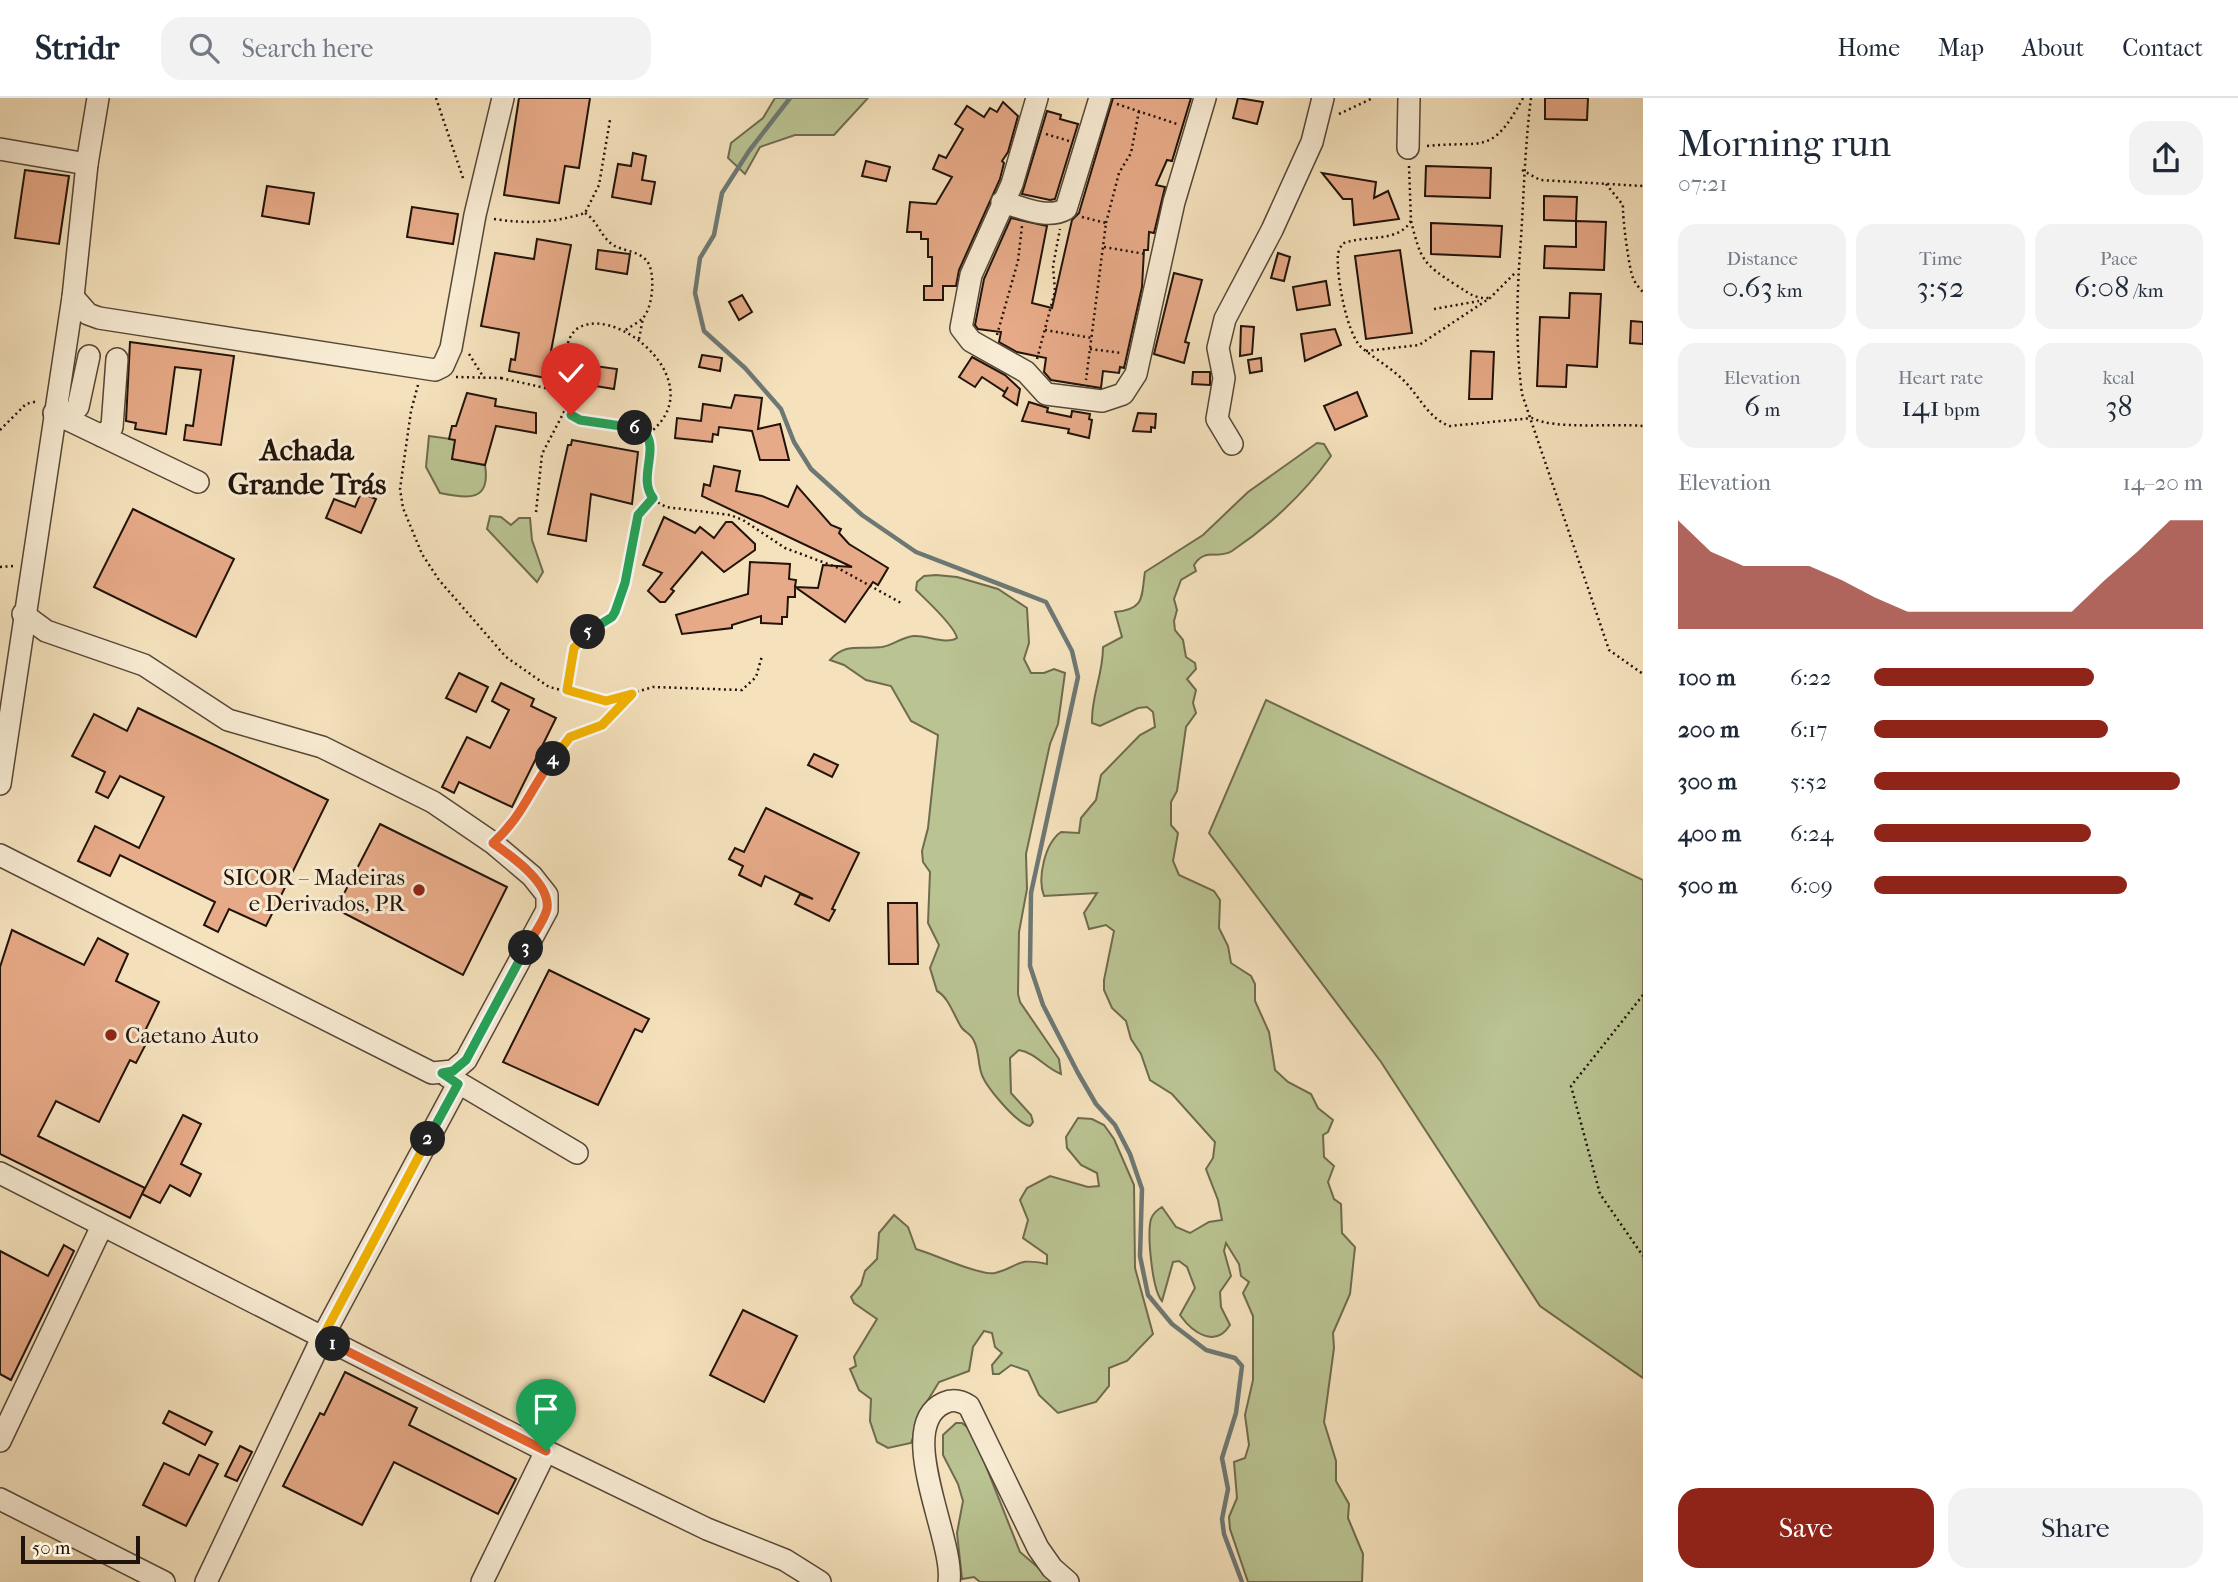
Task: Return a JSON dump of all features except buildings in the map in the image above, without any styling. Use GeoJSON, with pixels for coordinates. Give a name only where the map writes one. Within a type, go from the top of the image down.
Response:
{"type":"FeatureCollection","features":[{"type":"Feature","properties":{"kind":"street"},"geometry":{"type":"LineString","coordinates":[[0,784],[23,614],[59,412],[87,164],[98,98]]}},
{"type":"Feature","properties":{"kind":"street"},"geometry":{"type":"LineString","coordinates":[[73,297],[88,314],[99,318],[435,370],[443,366],[454,330],[475,215],[503,98]]}},
{"type":"Feature","properties":{"kind":"street"},"geometry":{"type":"LineString","coordinates":[[1037,98],[1012,184],[974,266],[960,318],[964,335],[1017,366],[1046,394],[1083,400],[1110,400],[1123,394],[1132,384],[1142,355],[1174,202],[1205,98]]}},
{"type":"Feature","properties":{"kind":"street"},"geometry":{"type":"LineString","coordinates":[[1002,202],[1044,214],[1063,211],[1100,98]]}},
{"type":"Feature","properties":{"kind":"street"},"geometry":{"type":"LineString","coordinates":[[1232,444],[1216,419],[1224,379],[1218,348],[1225,319],[1272,230],[1312,142],[1323,98]]}},
{"type":"Feature","properties":{"kind":"street"},"geometry":{"type":"LineString","coordinates":[[1408,148],[1409,98]]}},
{"type":"Feature","properties":{"kind":"street"},"geometry":{"type":"LineString","coordinates":[[0,149],[87,164]]}},
{"type":"Feature","properties":{"kind":"street"},"geometry":{"type":"LineString","coordinates":[[59,412],[78,407],[89,356]]}},
{"type":"Feature","properties":{"kind":"street"},"geometry":{"type":"LineString","coordinates":[[102,436],[112,427],[117,359]]}},
{"type":"Feature","properties":{"kind":"street"},"geometry":{"type":"LineString","coordinates":[[59,412],[198,482]]}},
{"type":"Feature","properties":{"kind":"street"},"geometry":{"type":"LineString","coordinates":[[23,614],[46,631],[144,666],[228,720],[322,747],[433,802],[493,843],[532,876],[547,895],[547,910],[466,1060],[453,1071],[206,1582]]}},
{"type":"Feature","properties":{"kind":"street"},"geometry":{"type":"LineString","coordinates":[[0,855],[422,1071],[450,1079],[577,1153]]}},
{"type":"Feature","properties":{"kind":"street"},"geometry":{"type":"LineString","coordinates":[[0,1173],[546,1451],[707,1529],[785,1560],[820,1582]]}},
{"type":"Feature","properties":{"kind":"street"},"geometry":{"type":"LineString","coordinates":[[0,1441],[102,1226]]}},
{"type":"Feature","properties":{"kind":"street"},"geometry":{"type":"LineString","coordinates":[[949,1582],[948,1555],[935,1510],[922,1436],[931,1413],[949,1401],[961,1401],[969,1406],[1038,1548],[1052,1568],[1068,1582]]}},
{"type":"Feature","properties":{"kind":"street"},"geometry":{"type":"LineString","coordinates":[[482,1582],[546,1451]]}},
{"type":"Feature","properties":{"kind":"street"},"geometry":{"type":"LineString","coordinates":[[0,1499],[164,1582]]}},
{"type":"Feature","properties":{"kind":"path"},"geometry":{"type":"LineString","coordinates":[[436,98],[475,215],[526,223],[567,219],[585,213],[599,185],[610,120]]}},
{"type":"Feature","properties":{"kind":"path"},"geometry":{"type":"LineString","coordinates":[[1100,98],[1196,130]]}},
{"type":"Feature","properties":{"kind":"path"},"geometry":{"type":"LineString","coordinates":[[1332,119],[1373,98]]}},
{"type":"Feature","properties":{"kind":"path"},"geometry":{"type":"LineString","coordinates":[[1490,299],[1469,296],[1431,270],[1423,260],[1411,221],[1408,148],[1488,143],[1504,130],[1523,98]]}},
{"type":"Feature","properties":{"kind":"path"},"geometry":{"type":"LineString","coordinates":[[1531,98],[1522,170],[1517,270],[1522,394],[1532,418],[1554,495],[1609,650],[1643,674]]}},
{"type":"Feature","properties":{"kind":"path"},"geometry":{"type":"LineString","coordinates":[[1083,400],[1106,223],[1119,173],[1134,141],[1139,111]]}},
{"type":"Feature","properties":{"kind":"path"},"geometry":{"type":"LineString","coordinates":[[1029,128],[1085,146]]}},
{"type":"Feature","properties":{"kind":"path"},"geometry":{"type":"LineString","coordinates":[[1522,170],[1540,180],[1643,186]]}},
{"type":"Feature","properties":{"kind":"path"},"geometry":{"type":"LineString","coordinates":[[1606,183],[1622,205],[1633,281],[1643,292]]}},
{"type":"Feature","properties":{"kind":"path"},"geometry":{"type":"LineString","coordinates":[[985,348],[999,333],[1018,261],[1017,251],[1026,208]]}},
{"type":"Feature","properties":{"kind":"path"},"geometry":{"type":"LineString","coordinates":[[1032,379],[1055,291],[1052,266],[1063,211],[1106,223]]}},
{"type":"Feature","properties":{"kind":"path"},"geometry":{"type":"LineString","coordinates":[[585,213],[596,220],[613,245],[647,260],[652,277],[651,291],[639,340]]}},
{"type":"Feature","properties":{"kind":"path"},"geometry":{"type":"LineString","coordinates":[[1411,221],[1400,233],[1350,240],[1342,244],[1337,264],[1352,333],[1366,351],[1406,382],[1438,422],[1450,426],[1532,418],[1543,424],[1606,423],[1643,426]]}},
{"type":"Feature","properties":{"kind":"path"},"geometry":{"type":"LineString","coordinates":[[1104,247],[1162,256]]}},
{"type":"Feature","properties":{"kind":"path"},"geometry":{"type":"LineString","coordinates":[[1366,351],[1419,345],[1490,299],[1517,270]]}},
{"type":"Feature","properties":{"kind":"path"},"geometry":{"type":"LineString","coordinates":[[1434,309],[1490,299]]}},
{"type":"Feature","properties":{"kind":"path"},"geometry":{"type":"LineString","coordinates":[[624,332],[643,318]]}},
{"type":"Feature","properties":{"kind":"path"},"geometry":{"type":"LineString","coordinates":[[554,390],[561,383],[574,333],[581,327],[592,324],[624,332],[639,340],[668,376],[670,398],[663,418],[659,425],[647,434]]}},
{"type":"Feature","properties":{"kind":"path"},"geometry":{"type":"LineString","coordinates":[[454,330],[482,378],[502,378],[554,390],[566,408],[580,420],[636,428],[647,434],[650,446],[646,488],[653,498],[666,507],[730,515],[743,520],[785,548],[836,567],[903,604]]}},
{"type":"Feature","properties":{"kind":"path"},"geometry":{"type":"LineString","coordinates":[[1045,330],[1092,338]]}},
{"type":"Feature","properties":{"kind":"path"},"geometry":{"type":"LineString","coordinates":[[1090,349],[1142,355]]}},
{"type":"Feature","properties":{"kind":"path"},"geometry":{"type":"LineString","coordinates":[[502,378],[474,380],[423,368],[411,411],[400,489],[411,531],[439,580],[506,657],[549,687],[606,701],[653,687],[742,690],[756,677],[762,656]]}},
{"type":"Feature","properties":{"kind":"path"},"geometry":{"type":"LineString","coordinates":[[0,430],[26,404],[38,401],[59,412]]}},
{"type":"Feature","properties":{"kind":"path"},"geometry":{"type":"LineString","coordinates":[[536,512],[545,444],[566,408]]}},
{"type":"Feature","properties":{"kind":"path"},"geometry":{"type":"LineString","coordinates":[[567,690],[574,648],[581,638],[615,612],[625,583],[638,515],[653,498]]}},
{"type":"Feature","properties":{"kind":"path"},"geometry":{"type":"LineString","coordinates":[[493,843],[524,809],[541,774],[570,737],[611,719],[632,694]]}},
{"type":"Feature","properties":{"kind":"path"},"geometry":{"type":"LineString","coordinates":[[1643,995],[1571,1086],[1600,1194],[1643,1256]]}},
{"type":"Feature","properties":{"kind":"green space"},"geometry":{"type":"Polygon","coordinates":[[[775,98],[868,98],[834,135],[795,135],[760,147],[745,174],[728,158],[731,143],[763,118],[775,98]]]}},
{"type":"Feature","properties":{"kind":"green space"},"geometry":{"type":"Polygon","coordinates":[[[429,436],[458,440],[452,459],[485,465],[486,477],[481,492],[468,497],[440,493],[426,467],[429,436]]]}},
{"type":"Feature","properties":{"kind":"green space"},"geometry":{"type":"Polygon","coordinates":[[[1317,443],[1324,444],[1331,456],[1310,483],[1273,519],[1232,551],[1203,556],[1198,560],[1194,565],[1196,571],[1181,580],[1174,599],[1177,610],[1175,630],[1183,640],[1186,657],[1195,663],[1196,669],[1187,679],[1196,690],[1193,703],[1196,713],[1186,727],[1177,791],[1171,802],[1171,825],[1178,833],[1173,861],[1179,875],[1214,891],[1220,900],[1219,928],[1228,946],[1231,963],[1251,976],[1255,984],[1255,1001],[1269,1032],[1275,1070],[1288,1082],[1311,1094],[1318,1108],[1333,1120],[1328,1132],[1323,1135],[1324,1157],[1334,1166],[1328,1182],[1334,1199],[1341,1204],[1342,1233],[1355,1247],[1350,1294],[1333,1333],[1334,1348],[1324,1422],[1336,1461],[1336,1481],[1349,1504],[1348,1518],[1363,1554],[1362,1582],[1248,1582],[1230,1529],[1229,1517],[1237,1498],[1234,1462],[1245,1458],[1249,1445],[1245,1415],[1253,1380],[1253,1316],[1243,1293],[1249,1282],[1241,1276],[1239,1264],[1226,1243],[1224,1251],[1231,1276],[1220,1292],[1221,1307],[1230,1325],[1218,1336],[1204,1335],[1191,1327],[1180,1315],[1195,1288],[1187,1267],[1179,1261],[1173,1262],[1162,1301],[1153,1274],[1150,1249],[1151,1219],[1162,1207],[1176,1227],[1190,1233],[1209,1222],[1222,1220],[1218,1200],[1206,1169],[1213,1158],[1215,1142],[1172,1094],[1150,1080],[1141,1054],[1131,1039],[1126,1021],[1112,1008],[1104,990],[1104,980],[1114,931],[1106,925],[1089,929],[1084,913],[1097,893],[1044,896],[1041,880],[1044,861],[1055,837],[1061,832],[1079,833],[1081,818],[1096,800],[1101,775],[1140,735],[1155,727],[1153,712],[1147,707],[1138,708],[1100,726],[1092,723],[1103,647],[1122,637],[1115,612],[1132,608],[1140,600],[1145,572],[1203,535],[1248,492],[1317,443]]]}},
{"type":"Feature","properties":{"kind":"green space"},"geometry":{"type":"Polygon","coordinates":[[[490,516],[501,517],[511,525],[519,518],[530,518],[532,540],[543,572],[537,582],[487,529],[490,516]]]}},
{"type":"Feature","properties":{"kind":"green space"},"geometry":{"type":"Polygon","coordinates":[[[924,576],[957,577],[998,589],[1027,608],[1029,643],[1024,659],[1031,673],[1044,673],[1054,669],[1065,673],[1058,724],[1050,744],[1026,854],[1027,889],[1019,932],[1018,994],[1020,1002],[1059,1059],[1061,1074],[1036,1057],[1019,1050],[1010,1058],[1011,1093],[1031,1115],[1033,1122],[1030,1126],[1001,1103],[983,1078],[974,1041],[961,1027],[947,1001],[937,991],[930,968],[939,945],[928,923],[930,872],[923,862],[922,851],[928,828],[938,735],[911,721],[891,686],[866,680],[844,665],[830,660],[848,649],[882,647],[910,637],[942,640],[957,638],[946,620],[916,590],[917,582],[924,576]]]}},
{"type":"Feature","properties":{"kind":"green space"},"geometry":{"type":"Polygon","coordinates":[[[1266,700],[1643,880],[1643,1378],[1540,1306],[1381,1062],[1209,833],[1266,700]]]}},
{"type":"Feature","properties":{"kind":"green space"},"geometry":{"type":"Polygon","coordinates":[[[1078,1118],[1092,1119],[1104,1125],[1114,1139],[1134,1185],[1135,1268],[1153,1334],[1127,1361],[1109,1368],[1109,1386],[1096,1402],[1058,1413],[1039,1395],[1028,1371],[1011,1365],[999,1374],[993,1374],[992,1365],[1002,1353],[995,1347],[992,1333],[984,1331],[973,1347],[969,1371],[939,1382],[925,1405],[911,1443],[888,1448],[877,1442],[870,1421],[871,1399],[859,1390],[850,1369],[856,1366],[854,1357],[877,1319],[854,1303],[851,1297],[861,1285],[865,1271],[877,1259],[879,1233],[894,1215],[908,1227],[916,1249],[968,1268],[995,1273],[1023,1262],[1047,1264],[1047,1255],[1023,1238],[1028,1220],[1020,1200],[1027,1188],[1050,1176],[1088,1187],[1099,1186],[1097,1173],[1081,1165],[1067,1148],[1066,1137],[1078,1118]]]}},
{"type":"Feature","properties":{"kind":"green space"},"geometry":{"type":"Polygon","coordinates":[[[956,1423],[962,1423],[972,1431],[1020,1552],[1055,1582],[980,1582],[974,1577],[962,1579],[957,1533],[963,1501],[958,1484],[943,1455],[943,1435],[956,1423]]]}},
{"type":"Feature","properties":{"kind":"waterway"},"geometry":{"type":"LineString","coordinates":[[790,98],[749,151],[722,193],[714,235],[700,258],[695,293],[704,331],[745,368],[781,409],[794,442],[811,469],[862,515],[916,552],[1046,602],[1072,651],[1078,677],[1031,893],[1030,966],[1043,1005],[1078,1073],[1096,1104],[1115,1125],[1130,1154],[1142,1189],[1140,1256],[1148,1295],[1172,1324],[1206,1350],[1235,1358],[1242,1366],[1236,1413],[1222,1458],[1228,1489],[1222,1519],[1224,1534],[1242,1582]]}},
{"type":"Feature","properties":{"kind":"place","name":"SICOR – Madeiras e Derivados, PR"},"geometry":{"type":"Point","coordinates":[419,890]}},
{"type":"Feature","properties":{"kind":"place","name":"Caetano Auto"},"geometry":{"type":"Point","coordinates":[111,1035]}},
{"type":"Feature","properties":{"kind":"district","name":"Achada Grande Trás"},"geometry":{"type":"Point","coordinates":[307,467]}},
{"type":"Feature","properties":{"kind":"route"},"geometry":{"type":"LineString","coordinates":[[546,1451],[322,1338],[458,1084],[442,1073],[453,1071],[466,1060],[547,910],[547,895],[532,876],[493,843],[524,809],[541,774],[570,737],[611,719],[632,694],[606,701],[567,690],[567,678],[574,648],[590,630],[612,617],[621,597],[638,515],[653,498],[646,488],[649,439],[643,430],[580,420],[571,415]]}}]}
